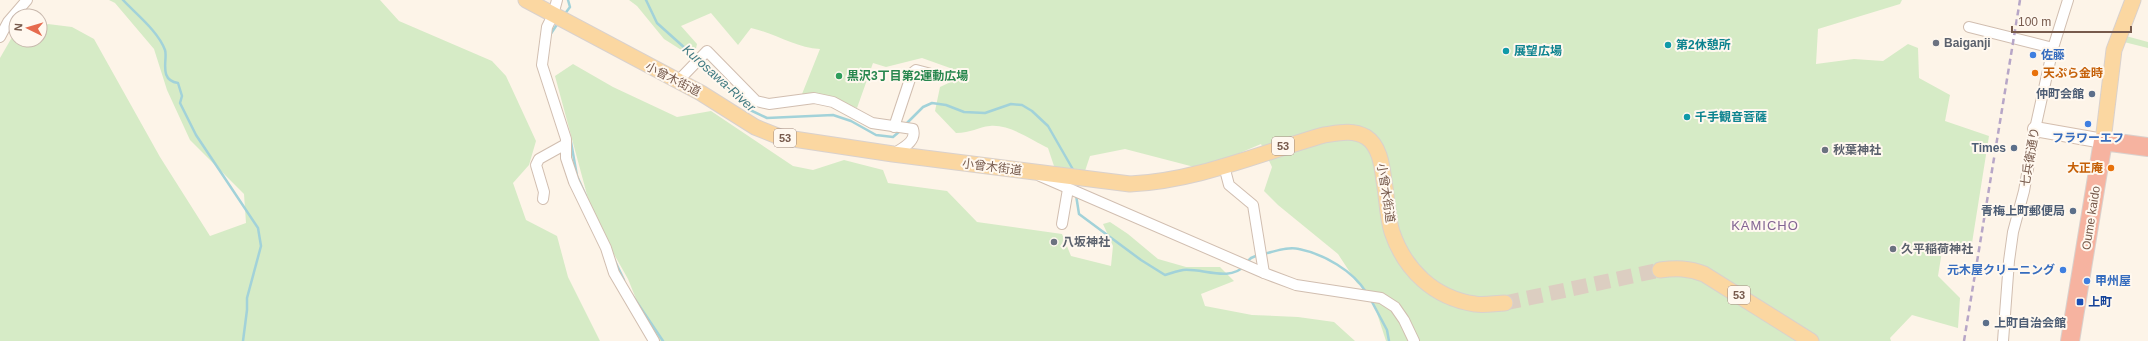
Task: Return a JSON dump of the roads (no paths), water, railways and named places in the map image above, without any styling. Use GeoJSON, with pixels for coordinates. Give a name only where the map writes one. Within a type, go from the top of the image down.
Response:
{"type":"FeatureCollection","features":[{"type":"Feature","properties":{"kind":"highway"},"geometry":{"type":"LineString","coordinates":[[2103,141],[2148,147]]}},
{"type":"Feature","properties":{"kind":"highway","name":"Oume kaido"},"geometry":{"type":"LineString","coordinates":[[2070,341],[2103,141]]}},
{"type":"Feature","properties":{"kind":"main road","name":"小曾木街道"},"geometry":{"type":"LineString","coordinates":[[526,0],[558,13],[725,107],[755,127],[780,138],[1032,172],[1075,186],[1155,183],[1190,176],[1324,135],[1342,132],[1356,132],[1367,138],[1380,156],[1392,230],[1399,250],[1407,264],[1420,278],[1432,287],[1452,298],[1476,304],[1505,303]]}},
{"type":"Feature","properties":{"kind":"main road"},"geometry":{"type":"LineString","coordinates":[[2103,141],[2114,50],[2133,0]]}},
{"type":"Feature","properties":{"kind":"main road","name":"53"},"geometry":{"type":"LineString","coordinates":[[1660,270],[1678,268],[1693,269],[1704,274],[1811,341]]}},
{"type":"Feature","properties":{"kind":"street"},"geometry":{"type":"LineString","coordinates":[[0,37],[8,22],[27,0]]}},
{"type":"Feature","properties":{"kind":"street","name":"七兵衛通り"},"geometry":{"type":"LineString","coordinates":[[2003,341],[2010,254],[2017,216],[2026,184],[2035,129],[2053,48],[2068,0]]}},
{"type":"Feature","properties":{"kind":"street"},"geometry":{"type":"LineString","coordinates":[[558,13],[547,27],[542,66],[566,139],[566,158],[574,182],[606,248],[614,273],[654,341]]}},
{"type":"Feature","properties":{"kind":"street"},"geometry":{"type":"LineString","coordinates":[[1969,27],[2053,48]]}},
{"type":"Feature","properties":{"kind":"street"},"geometry":{"type":"LineString","coordinates":[[678,81],[707,51],[756,101],[769,104],[814,98],[839,105],[872,123],[913,129],[914,134],[912,141],[893,154]]}},
{"type":"Feature","properties":{"kind":"street"},"geometry":{"type":"LineString","coordinates":[[895,127],[912,72],[916,70],[935,75]]}},
{"type":"Feature","properties":{"kind":"street"},"geometry":{"type":"LineString","coordinates":[[2035,129],[2103,141]]}},
{"type":"Feature","properties":{"kind":"street"},"geometry":{"type":"LineString","coordinates":[[543,199],[544,192],[536,165],[539,159],[566,144]]}},
{"type":"Feature","properties":{"kind":"street"},"geometry":{"type":"LineString","coordinates":[[1224,166],[1229,185],[1253,205],[1264,273]]}},
{"type":"Feature","properties":{"kind":"street"},"geometry":{"type":"LineString","coordinates":[[1062,224],[1075,186],[1245,265],[1296,285],[1381,298],[1395,307],[1404,320],[1414,341]]}},
{"type":"Feature","properties":{"kind":"waterway"},"geometry":{"type":"LineString","coordinates":[[123,0],[146,23],[162,43],[166,54],[166,74],[168,78],[178,83],[182,96],[180,103],[196,135],[258,228],[261,246],[247,298],[243,341]]}},
{"type":"Feature","properties":{"kind":"waterway"},"geometry":{"type":"LineString","coordinates":[[564,15],[570,7],[568,0]]}},
{"type":"Feature","properties":{"kind":"waterway","name":"Kurosawa-River"},"geometry":{"type":"LineString","coordinates":[[646,0],[657,23],[696,58]]}},
{"type":"Feature","properties":{"kind":"waterway"},"geometry":{"type":"LineString","coordinates":[[550,35],[558,23]]}},
{"type":"Feature","properties":{"kind":"waterway","name":"Kurosawa-River"},"geometry":{"type":"LineString","coordinates":[[700,61],[748,109],[767,118],[833,115],[851,121],[876,135],[893,137],[900,131]]}},
{"type":"Feature","properties":{"kind":"waterway","name":"Kurosawa-River"},"geometry":{"type":"LineString","coordinates":[[906,124],[923,107],[932,103],[946,105],[964,112],[985,113],[1011,104],[1022,105],[1032,111],[1048,126],[1075,173]]}},
{"type":"Feature","properties":{"kind":"waterway"},"geometry":{"type":"LineString","coordinates":[[571,142],[577,176],[586,196]]}},
{"type":"Feature","properties":{"kind":"waterway","name":"Kurosawa-River"},"geometry":{"type":"LineString","coordinates":[[1076,195],[1079,214],[1141,260],[1165,275],[1183,270],[1224,274],[1238,271],[1244,266]]}},
{"type":"Feature","properties":{"kind":"waterway","name":"Kurosawa-River"},"geometry":{"type":"LineString","coordinates":[[1263,254],[1294,248],[1309,251],[1328,259],[1346,270],[1354,277],[1366,292]]}},
{"type":"Feature","properties":{"kind":"waterway","name":"Kurosawa-River"},"geometry":{"type":"LineString","coordinates":[[1247,262],[1251,258],[1258,255]]}},
{"type":"Feature","properties":{"kind":"waterway"},"geometry":{"type":"LineString","coordinates":[[615,261],[624,280]]}},
{"type":"Feature","properties":{"kind":"waterway"},"geometry":{"type":"LineString","coordinates":[[632,295],[663,341]]}},
{"type":"Feature","properties":{"kind":"waterway","name":"Kurosawa-River"},"geometry":{"type":"LineString","coordinates":[[1371,300],[1387,330],[1389,341]]}},
{"type":"Feature","properties":{"kind":"tunnel"},"geometry":{"type":"LineString","coordinates":[[1505,303],[1660,270]]}},
{"type":"Feature","properties":{"kind":"railway"},"geometry":{"type":"LineString","coordinates":[[1964,341],[2020,0]]}},
{"type":"Feature","properties":{"kind":"place","name":"Baiganji"},"geometry":{"type":"Point","coordinates":[1936,43]}},
{"type":"Feature","properties":{"kind":"place","name":"第2休憩所"},"geometry":{"type":"Point","coordinates":[1668,45]}},
{"type":"Feature","properties":{"kind":"place","name":"展望広場"},"geometry":{"type":"Point","coordinates":[1506,51]}},
{"type":"Feature","properties":{"kind":"place","name":"佐藤"},"geometry":{"type":"Point","coordinates":[2033,55]}},
{"type":"Feature","properties":{"kind":"place","name":"天ぷら金時"},"geometry":{"type":"Point","coordinates":[2035,73]}},
{"type":"Feature","properties":{"kind":"place","name":"黒沢3丁目第2運動広場"},"geometry":{"type":"Point","coordinates":[839,76]}},
{"type":"Feature","properties":{"kind":"place","name":"仲町会館"},"geometry":{"type":"Point","coordinates":[2092,94]}},
{"type":"Feature","properties":{"kind":"place","name":"千手観音菩薩"},"geometry":{"type":"Point","coordinates":[1687,117]}},
{"type":"Feature","properties":{"kind":"place","name":"フラワーエフ"},"geometry":{"type":"Point","coordinates":[2088,124]}},
{"type":"Feature","properties":{"kind":"place","name":"Times"},"geometry":{"type":"Point","coordinates":[2014,148]}},
{"type":"Feature","properties":{"kind":"place","name":"秋葉神社"},"geometry":{"type":"Point","coordinates":[1825,150]}},
{"type":"Feature","properties":{"kind":"place","name":"大正庵"},"geometry":{"type":"Point","coordinates":[2111,168]}},
{"type":"Feature","properties":{"kind":"place","name":"青梅上町郵便局"},"geometry":{"type":"Point","coordinates":[2073,211]}},
{"type":"Feature","properties":{"kind":"place","name":"八坂神社"},"geometry":{"type":"Point","coordinates":[1054,242]}},
{"type":"Feature","properties":{"kind":"place","name":"久平稲荷神社"},"geometry":{"type":"Point","coordinates":[1893,249]}},
{"type":"Feature","properties":{"kind":"place","name":"元木屋クリーニング"},"geometry":{"type":"Point","coordinates":[2063,270]}},
{"type":"Feature","properties":{"kind":"place","name":"甲州屋"},"geometry":{"type":"Point","coordinates":[2087,281]}},
{"type":"Feature","properties":{"kind":"place","name":"上町"},"geometry":{"type":"Point","coordinates":[2080,302]}},
{"type":"Feature","properties":{"kind":"place","name":"上町自治会館"},"geometry":{"type":"Point","coordinates":[1986,323]}},
{"type":"Feature","properties":{"kind":"district","name":"KAMICHO"},"geometry":{"type":"Point","coordinates":[1765,225]}}]}
